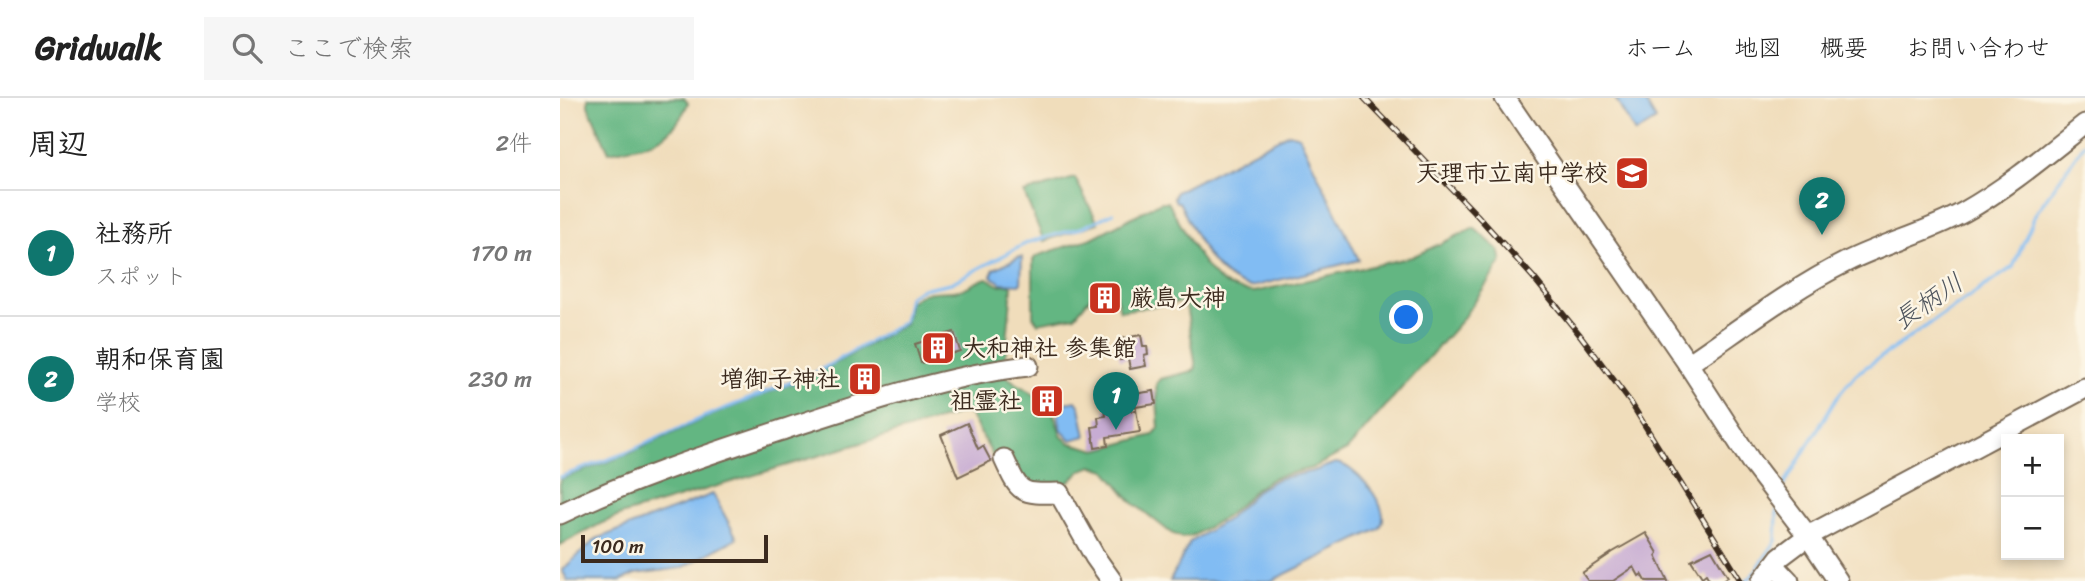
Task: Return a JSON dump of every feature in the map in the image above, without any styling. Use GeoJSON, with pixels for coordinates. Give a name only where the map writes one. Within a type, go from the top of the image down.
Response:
{"type":"FeatureCollection","features":[{"type":"Feature","properties":{"kind":"street"},"geometry":{"type":"LineString","coordinates":[[1505,98],[1688,364],[1752,463],[1808,536],[1838,581]]}},
{"type":"Feature","properties":{"kind":"street"},"geometry":{"type":"LineString","coordinates":[[1688,364],[1787,296],[1847,262],[1964,212],[2013,180],[2085,124]]}},
{"type":"Feature","properties":{"kind":"street"},"geometry":{"type":"LineString","coordinates":[[560,514],[660,472],[895,393],[993,370],[1028,366]]}},
{"type":"Feature","properties":{"kind":"street"},"geometry":{"type":"LineString","coordinates":[[1762,581],[1780,557],[1808,536],[2085,388]]}},
{"type":"Feature","properties":{"kind":"street"},"geometry":{"type":"LineString","coordinates":[[1004,458],[1016,484],[1030,494],[1059,492],[1095,558],[1112,581]]}},
{"type":"Feature","properties":{"kind":"street"},"geometry":{"type":"LineString","coordinates":[[1774,565],[1789,581]]}},
{"type":"Feature","properties":{"kind":"green space"},"geometry":{"type":"Polygon","coordinates":[[[588,98],[684,98],[688,103],[674,127],[657,140],[609,152],[588,106],[588,98]]]}},
{"type":"Feature","properties":{"kind":"green space"},"geometry":{"type":"Polygon","coordinates":[[[1075,178],[1098,223],[1044,241],[1024,193],[1075,178]]]}},
{"type":"Feature","properties":{"kind":"green space"},"geometry":{"type":"Polygon","coordinates":[[[1161,202],[1168,202],[1199,256],[1214,275],[1233,288],[1246,291],[1254,292],[1412,257],[1474,228],[1499,250],[1502,261],[1461,321],[1347,450],[1312,468],[1275,477],[1257,488],[1227,516],[1194,535],[1182,538],[1171,533],[1132,502],[1106,470],[1092,466],[1082,470],[1050,498],[1005,478],[971,416],[965,412],[624,514],[560,545],[560,479],[626,455],[705,418],[818,373],[905,324],[910,302],[916,297],[960,290],[987,278],[999,285],[1012,286],[1004,375],[1051,406],[1062,437],[1070,443],[1097,450],[1153,435],[1159,428],[1156,384],[1160,379],[1196,368],[1186,305],[1182,302],[1120,311],[1114,291],[1111,290],[1092,295],[1075,316],[1038,323],[1033,316],[1033,260],[1036,256],[1092,238],[1161,202]]]}},
{"type":"Feature","properties":{"kind":"water"},"geometry":{"type":"Polygon","coordinates":[[[1615,98],[1643,98],[1656,120],[1635,133],[1615,98]]]}},
{"type":"Feature","properties":{"kind":"water"},"geometry":{"type":"Polygon","coordinates":[[[1289,133],[1299,136],[1359,260],[1251,287],[1225,275],[1215,265],[1179,202],[1174,198],[1176,192],[1289,133]]]}},
{"type":"Feature","properties":{"kind":"water"},"geometry":{"type":"Polygon","coordinates":[[[1022,257],[1021,284],[1001,283],[991,276],[994,269],[1022,257]]]}},
{"type":"Feature","properties":{"kind":"water"},"geometry":{"type":"Polygon","coordinates":[[[1076,401],[1080,407],[1086,436],[1071,440],[1064,434],[1058,411],[1065,403],[1076,401]]]}},
{"type":"Feature","properties":{"kind":"water"},"geometry":{"type":"Polygon","coordinates":[[[1335,463],[1359,476],[1373,493],[1382,511],[1383,522],[1379,529],[1271,581],[1170,581],[1190,542],[1228,519],[1259,489],[1277,479],[1314,471],[1335,463]]]}},
{"type":"Feature","properties":{"kind":"water"},"geometry":{"type":"Polygon","coordinates":[[[713,494],[737,538],[682,568],[635,574],[620,581],[568,581],[562,570],[596,539],[713,494]]]}},
{"type":"Feature","properties":{"kind":"building","name":"大和神社 参集館"},"geometry":{"type":"Polygon","coordinates":[[[954,332],[960,351],[921,363],[915,344],[954,332]]]}},
{"type":"Feature","properties":{"kind":"building"},"geometry":{"type":"Polygon","coordinates":[[[1141,335],[1143,346],[1147,346],[1148,354],[1144,355],[1146,366],[1130,369],[1128,358],[1120,360],[1118,350],[1125,349],[1124,338],[1141,335]]]}},
{"type":"Feature","properties":{"kind":"building"},"geometry":{"type":"Polygon","coordinates":[[[1154,391],[1156,404],[1135,407],[1133,394],[1154,391]]]}},
{"type":"Feature","properties":{"kind":"building"},"geometry":{"type":"Polygon","coordinates":[[[1115,408],[1116,413],[1136,410],[1140,432],[1107,437],[1108,446],[1095,448],[1092,427],[1099,426],[1098,417],[1106,416],[1105,409],[1115,408]]]}},
{"type":"Feature","properties":{"kind":"building"},"geometry":{"type":"Polygon","coordinates":[[[967,423],[978,449],[983,446],[991,461],[958,477],[941,435],[967,423]]]}},
{"type":"Feature","properties":{"kind":"building"},"geometry":{"type":"Polygon","coordinates":[[[1646,533],[1658,553],[1656,556],[1668,581],[1646,581],[1634,567],[1613,581],[1588,581],[1582,573],[1613,552],[1646,533]]]}},
{"type":"Feature","properties":{"kind":"building"},"geometry":{"type":"Polygon","coordinates":[[[1712,550],[1728,577],[1721,581],[1710,581],[1706,574],[1702,577],[1691,560],[1712,550]]]}},
{"type":"Feature","properties":{"kind":"waterway","name":"長柄川"},"geometry":{"type":"LineString","coordinates":[[1784,485],[1837,397],[1856,374],[2013,267],[2036,213],[2085,143]]}},
{"type":"Feature","properties":{"kind":"waterway"},"geometry":{"type":"LineString","coordinates":[[560,477],[626,453],[704,417],[817,372],[904,322],[909,297],[921,289],[951,283],[1029,242],[1081,228],[1113,213]]}},
{"type":"Feature","properties":{"kind":"waterway","name":"長柄川"},"geometry":{"type":"LineString","coordinates":[[1746,581],[1776,541],[1777,510]]}},
{"type":"Feature","properties":{"kind":"railway"},"geometry":{"type":"LineString","coordinates":[[1364,98],[1477,215],[1533,277],[1580,335],[1631,403],[1741,581]]}},
{"type":"Feature","properties":{"kind":"place","name":"天理市立南中学校"},"geometry":{"type":"Point","coordinates":[1632,173]}},
{"type":"Feature","properties":{"kind":"place","name":"朝和保育園"},"geometry":{"type":"Point","coordinates":[1822,235]}},
{"type":"Feature","properties":{"kind":"place","name":"厳島大神"},"geometry":{"type":"Point","coordinates":[1105,298]}},
{"type":"Feature","properties":{"kind":"place","name":"大和神社 参集館"},"geometry":{"type":"Point","coordinates":[938,348]}},
{"type":"Feature","properties":{"kind":"place","name":"増御子神社"},"geometry":{"type":"Point","coordinates":[865,379]}},
{"type":"Feature","properties":{"kind":"place","name":"祖霊社"},"geometry":{"type":"Point","coordinates":[1047,401]}},
{"type":"Feature","properties":{"kind":"place","name":"社務所"},"geometry":{"type":"Point","coordinates":[1116,430]}}]}
